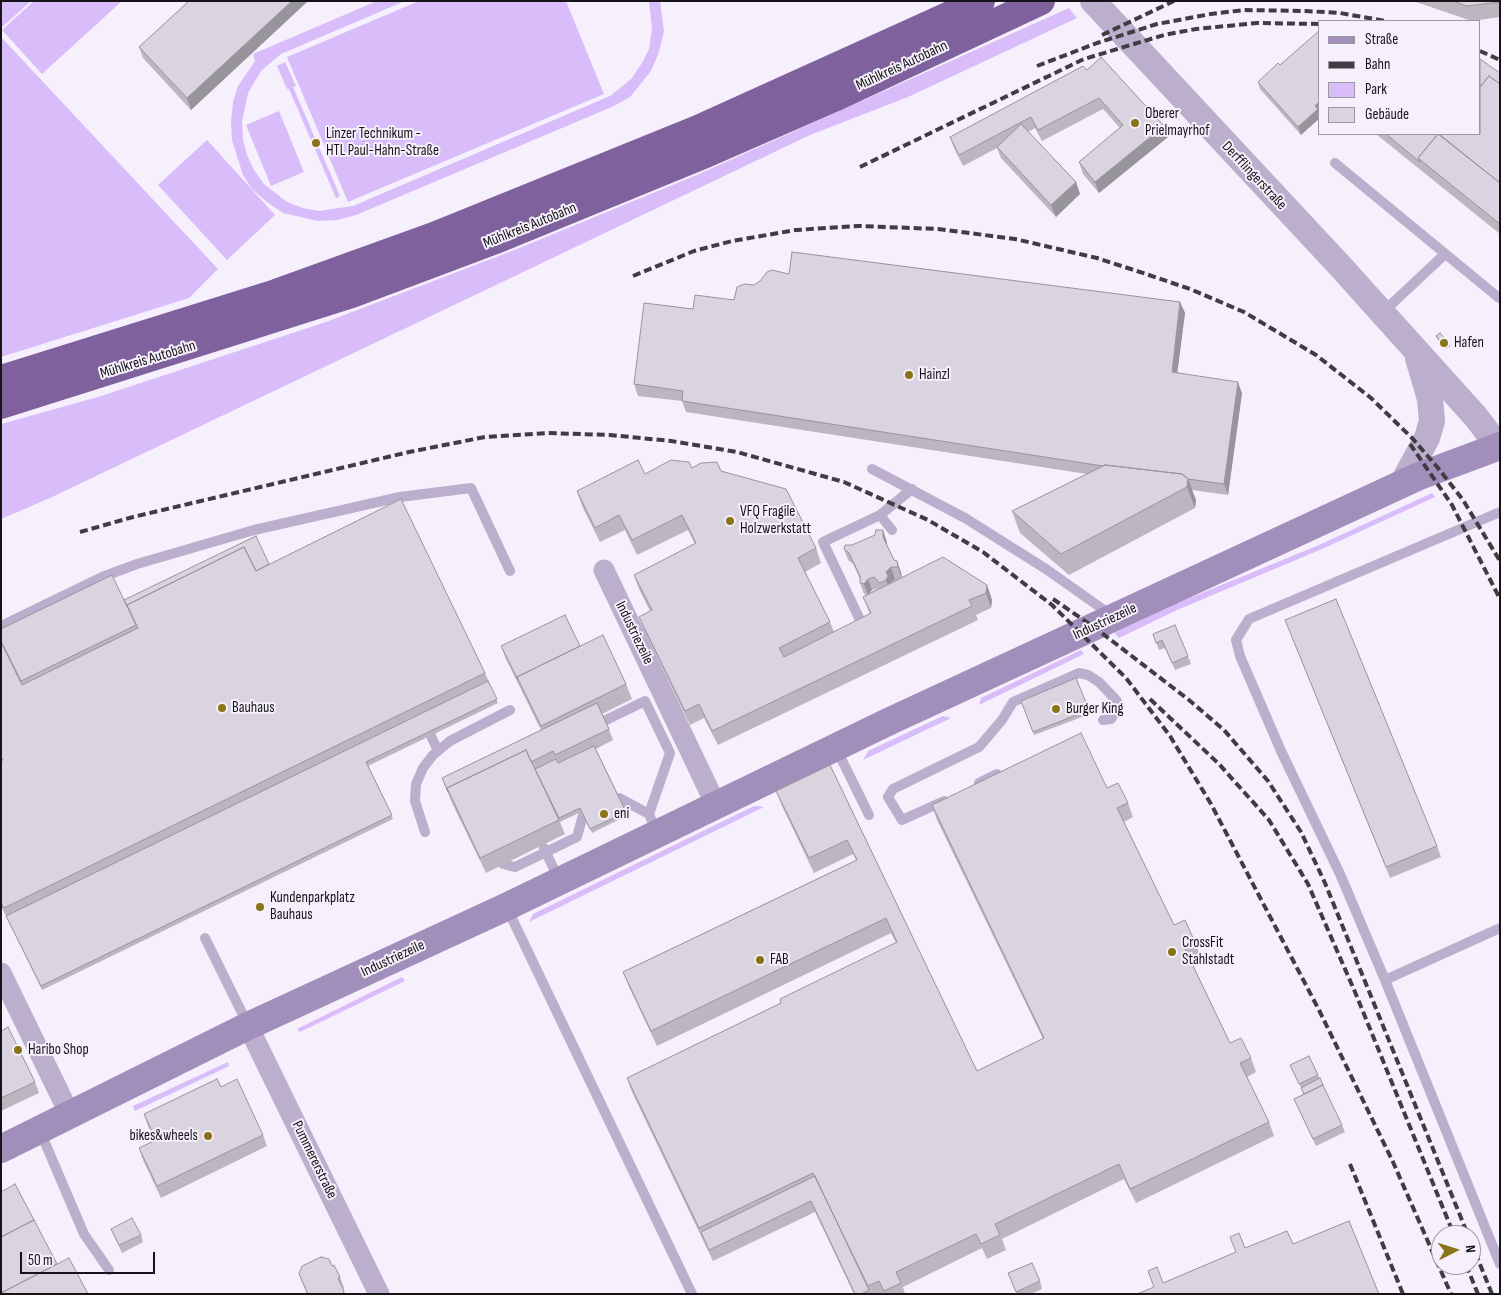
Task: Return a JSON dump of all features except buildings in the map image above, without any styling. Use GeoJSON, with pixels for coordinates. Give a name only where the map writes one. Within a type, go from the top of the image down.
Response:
{"type":"FeatureCollection","features":[{"type":"Feature","properties":{"kind":"highway","name":"Mühlkreis Autobahn"},"geometry":{"type":"LineString","coordinates":[[1,379],[276,293],[434,236],[698,129],[981,1]]}},
{"type":"Feature","properties":{"kind":"highway","name":"Mühlkreis Autobahn"},"geometry":{"type":"LineString","coordinates":[[1,405],[352,294],[493,241],[703,155],[842,94],[1041,1]]}},
{"type":"Feature","properties":{"kind":"main road","name":"Industriezeile"},"geometry":{"type":"LineString","coordinates":[[1,1149],[248,1026],[560,881],[653,824],[716,805],[836,747],[1402,484],[1499,445]]}},
{"type":"Feature","properties":{"kind":"street","name":"Derfflingerstraße"},"geometry":{"type":"LineString","coordinates":[[1093,1],[1415,350],[1499,445]]}},
{"type":"Feature","properties":{"kind":"street","name":"Derfflingerstraße"},"geometry":{"type":"LineString","coordinates":[[1402,484],[1428,438],[1432,420],[1430,398],[1415,350]]}},
{"type":"Feature","properties":{"kind":"street","name":"Industriezeile"},"geometry":{"type":"LineString","coordinates":[[604,570],[716,805]]}},
{"type":"Feature","properties":{"kind":"street"},"geometry":{"type":"LineString","coordinates":[[1,973],[70,1115]]}},
{"type":"Feature","properties":{"kind":"street","name":"Pummererstraße"},"geometry":{"type":"LineString","coordinates":[[248,1026],[379,1294]]}},
{"type":"Feature","properties":{"kind":"lane"},"geometry":{"type":"LineString","coordinates":[[1335,163],[1499,298]]}},
{"type":"Feature","properties":{"kind":"lane"},"geometry":{"type":"LineString","coordinates":[[1381,313],[1445,254]]}},
{"type":"Feature","properties":{"kind":"lane"},"geometry":{"type":"LineString","coordinates":[[872,469],[965,518],[1046,569],[1114,617]]}},
{"type":"Feature","properties":{"kind":"lane"},"geometry":{"type":"LineString","coordinates":[[1,626],[102,577],[137,564],[254,530],[400,497],[471,488],[510,571]]}},
{"type":"Feature","properties":{"kind":"lane"},"geometry":{"type":"LineString","coordinates":[[861,622],[823,542],[880,515],[912,489]]}},
{"type":"Feature","properties":{"kind":"lane"},"geometry":{"type":"LineString","coordinates":[[1500,512],[1249,620],[1236,640],[1240,656],[1281,752],[1340,874],[1385,980],[1500,1264]]}},
{"type":"Feature","properties":{"kind":"lane"},"geometry":{"type":"LineString","coordinates":[[880,515],[892,530]]}},
{"type":"Feature","properties":{"kind":"lane"},"geometry":{"type":"LineString","coordinates":[[956,794],[902,820],[888,798],[893,789],[979,747],[1002,720],[1013,702],[1079,673],[1088,675],[1099,682],[1117,701],[1118,706],[1112,719],[1104,720]]}},
{"type":"Feature","properties":{"kind":"lane"},"geometry":{"type":"LineString","coordinates":[[604,721],[645,701],[670,753],[653,824],[619,798]]}},
{"type":"Feature","properties":{"kind":"lane"},"geometry":{"type":"LineString","coordinates":[[426,832],[415,801],[416,784],[423,768],[438,750],[474,723],[510,710]]}},
{"type":"Feature","properties":{"kind":"lane"},"geometry":{"type":"LineString","coordinates":[[423,717],[438,750]]}},
{"type":"Feature","properties":{"kind":"lane"},"geometry":{"type":"LineString","coordinates":[[836,747],[869,814]]}},
{"type":"Feature","properties":{"kind":"lane"},"geometry":{"type":"LineString","coordinates":[[972,786],[997,774]]}},
{"type":"Feature","properties":{"kind":"lane"},"geometry":{"type":"LineString","coordinates":[[504,864],[515,867],[544,849],[577,837],[583,815]]}},
{"type":"Feature","properties":{"kind":"lane"},"geometry":{"type":"LineString","coordinates":[[544,849],[560,881]]}},
{"type":"Feature","properties":{"kind":"lane"},"geometry":{"type":"LineString","coordinates":[[506,907],[692,1294]]}},
{"type":"Feature","properties":{"kind":"lane"},"geometry":{"type":"LineString","coordinates":[[1385,980],[1500,928]]}},
{"type":"Feature","properties":{"kind":"lane"},"geometry":{"type":"LineString","coordinates":[[205,938],[248,1026]]}},
{"type":"Feature","properties":{"kind":"lane"},"geometry":{"type":"LineString","coordinates":[[40,1130],[84,1234],[108,1270]]}},
{"type":"Feature","properties":{"kind":"green space"},"geometry":{"type":"Polygon","coordinates":[[[1,1],[31,1],[1,28],[1,1]]]}},
{"type":"Feature","properties":{"kind":"green space"},"geometry":{"type":"Polygon","coordinates":[[[34,1],[122,1],[42,74],[2,30],[34,1]]]}},
{"type":"Feature","properties":{"kind":"green space"},"geometry":{"type":"Polygon","coordinates":[[[377,1],[405,1],[281,54],[261,71],[248,93],[242,122],[243,139],[247,155],[254,170],[264,184],[287,202],[319,211],[353,206],[610,96],[631,79],[649,49],[652,28],[649,1],[660,1],[664,31],[659,52],[651,71],[630,97],[614,106],[356,215],[338,220],[318,221],[283,213],[252,189],[243,175],[232,140],[233,102],[238,86],[255,61],[253,54],[377,1]]]}},
{"type":"Feature","properties":{"kind":"green space"},"geometry":{"type":"Polygon","coordinates":[[[419,1],[566,1],[604,94],[348,202],[287,57],[419,1]]]}},
{"type":"Feature","properties":{"kind":"green space"},"geometry":{"type":"Polygon","coordinates":[[[1069,8],[1077,18],[908,97],[810,135],[50,498],[1,519],[1,424],[98,397],[326,322],[517,249],[699,174],[1069,8]]]}},
{"type":"Feature","properties":{"kind":"green space"},"geometry":{"type":"Polygon","coordinates":[[[1,37],[218,269],[189,298],[1,357],[1,37]]]}},
{"type":"Feature","properties":{"kind":"green space"},"geometry":{"type":"Polygon","coordinates":[[[285,62],[296,86],[293,87],[340,196],[336,198],[289,89],[287,89],[277,66],[285,62]]]}},
{"type":"Feature","properties":{"kind":"green space"},"geometry":{"type":"Polygon","coordinates":[[[279,111],[304,172],[271,186],[246,125],[279,111]]]}},
{"type":"Feature","properties":{"kind":"green space"},"geometry":{"type":"Polygon","coordinates":[[[207,140],[275,215],[227,260],[158,185],[207,140]]]}},
{"type":"Feature","properties":{"kind":"green space"},"geometry":{"type":"Polygon","coordinates":[[[1432,493],[1435,497],[1322,549],[1177,610],[1119,638],[1114,633],[1175,604],[1319,545],[1432,493]]]}},
{"type":"Feature","properties":{"kind":"green space"},"geometry":{"type":"Polygon","coordinates":[[[1081,650],[1084,654],[979,705],[981,698],[1081,650]]]}},
{"type":"Feature","properties":{"kind":"green space"},"geometry":{"type":"Polygon","coordinates":[[[943,716],[951,718],[863,760],[868,751],[943,716]]]}},
{"type":"Feature","properties":{"kind":"green space"},"geometry":{"type":"Polygon","coordinates":[[[754,806],[764,807],[529,922],[533,914],[754,806]]]}},
{"type":"Feature","properties":{"kind":"green space"},"geometry":{"type":"Polygon","coordinates":[[[402,977],[405,981],[300,1032],[297,1029],[402,977]]]}},
{"type":"Feature","properties":{"kind":"green space"},"geometry":{"type":"Polygon","coordinates":[[[228,1062],[229,1066],[135,1111],[133,1106],[228,1062]]]}},
{"type":"Feature","properties":{"kind":"railway"},"geometry":{"type":"LineString","coordinates":[[1102,35],[1174,1]]}},
{"type":"Feature","properties":{"kind":"railway"},"geometry":{"type":"LineString","coordinates":[[1037,66],[1097,43],[1157,24],[1211,14],[1244,10],[1306,11],[1340,13],[1380,20]]}},
{"type":"Feature","properties":{"kind":"railway"},"geometry":{"type":"LineString","coordinates":[[860,167],[1084,59],[1164,35],[1196,29],[1257,23],[1318,24]]}},
{"type":"Feature","properties":{"kind":"railway"},"geometry":{"type":"LineString","coordinates":[[1481,51],[1500,60]]}},
{"type":"Feature","properties":{"kind":"railway"},"geometry":{"type":"LineString","coordinates":[[633,276],[694,251],[732,241],[796,230],[859,226],[938,229],[1015,239],[1097,258],[1146,274],[1190,289],[1244,312],[1316,355],[1371,398],[1413,439],[1438,468],[1463,500],[1500,561]]}},
{"type":"Feature","properties":{"kind":"railway"},"geometry":{"type":"LineString","coordinates":[[80,532],[133,517],[409,452],[485,437],[547,433],[610,435],[671,441],[737,452],[844,482],[928,520],[983,552],[1052,605],[1126,678],[1170,736],[1211,804],[1319,1010],[1393,1162],[1451,1294]]}},
{"type":"Feature","properties":{"kind":"railway"},"geometry":{"type":"LineString","coordinates":[[1410,444],[1452,505],[1500,599]]}},
{"type":"Feature","properties":{"kind":"railway"},"geometry":{"type":"LineString","coordinates":[[1053,599],[1094,627],[1189,700],[1224,730],[1268,781],[1301,832],[1325,883],[1464,1225]]}},
{"type":"Feature","properties":{"kind":"railway"},"geometry":{"type":"LineString","coordinates":[[1150,699],[1219,764],[1269,820],[1308,884],[1355,992],[1450,1225]]}},
{"type":"Feature","properties":{"kind":"railway"},"geometry":{"type":"LineString","coordinates":[[1350,1164],[1403,1294]]}},
{"type":"Feature","properties":{"kind":"railway"},"geometry":{"type":"LineString","coordinates":[[1481,1267],[1492,1294]]}},
{"type":"Feature","properties":{"kind":"railway"},"geometry":{"type":"LineString","coordinates":[[1470,1275],[1478,1294]]}},
{"type":"Feature","properties":{"kind":"place","name":"Oberer Prielmayrhof"},"geometry":{"type":"Point","coordinates":[1135,123]}},
{"type":"Feature","properties":{"kind":"place","name":"Linzer Technikum - HTL Paul-Hahn-Straße"},"geometry":{"type":"Point","coordinates":[316,143]}},
{"type":"Feature","properties":{"kind":"place","name":"Hafen"},"geometry":{"type":"Point","coordinates":[1444,343]}},
{"type":"Feature","properties":{"kind":"place","name":"Hainzl"},"geometry":{"type":"Point","coordinates":[909,375]}},
{"type":"Feature","properties":{"kind":"place","name":"VFQ Fragile Holzwerkstatt"},"geometry":{"type":"Point","coordinates":[730,521]}},
{"type":"Feature","properties":{"kind":"place","name":"Bauhaus"},"geometry":{"type":"Point","coordinates":[222,708]}},
{"type":"Feature","properties":{"kind":"place","name":"Burger King"},"geometry":{"type":"Point","coordinates":[1056,709]}},
{"type":"Feature","properties":{"kind":"place","name":"eni"},"geometry":{"type":"Point","coordinates":[604,814]}},
{"type":"Feature","properties":{"kind":"place","name":"Kundenparkplatz Bauhaus"},"geometry":{"type":"Point","coordinates":[260,907]}},
{"type":"Feature","properties":{"kind":"place","name":"CrossFit Stahlstadt"},"geometry":{"type":"Point","coordinates":[1172,952]}},
{"type":"Feature","properties":{"kind":"place","name":"FAB"},"geometry":{"type":"Point","coordinates":[760,960]}},
{"type":"Feature","properties":{"kind":"place","name":"Haribo Shop"},"geometry":{"type":"Point","coordinates":[18,1050]}},
{"type":"Feature","properties":{"kind":"place","name":"bikes&wheels"},"geometry":{"type":"Point","coordinates":[208,1136]}}]}
